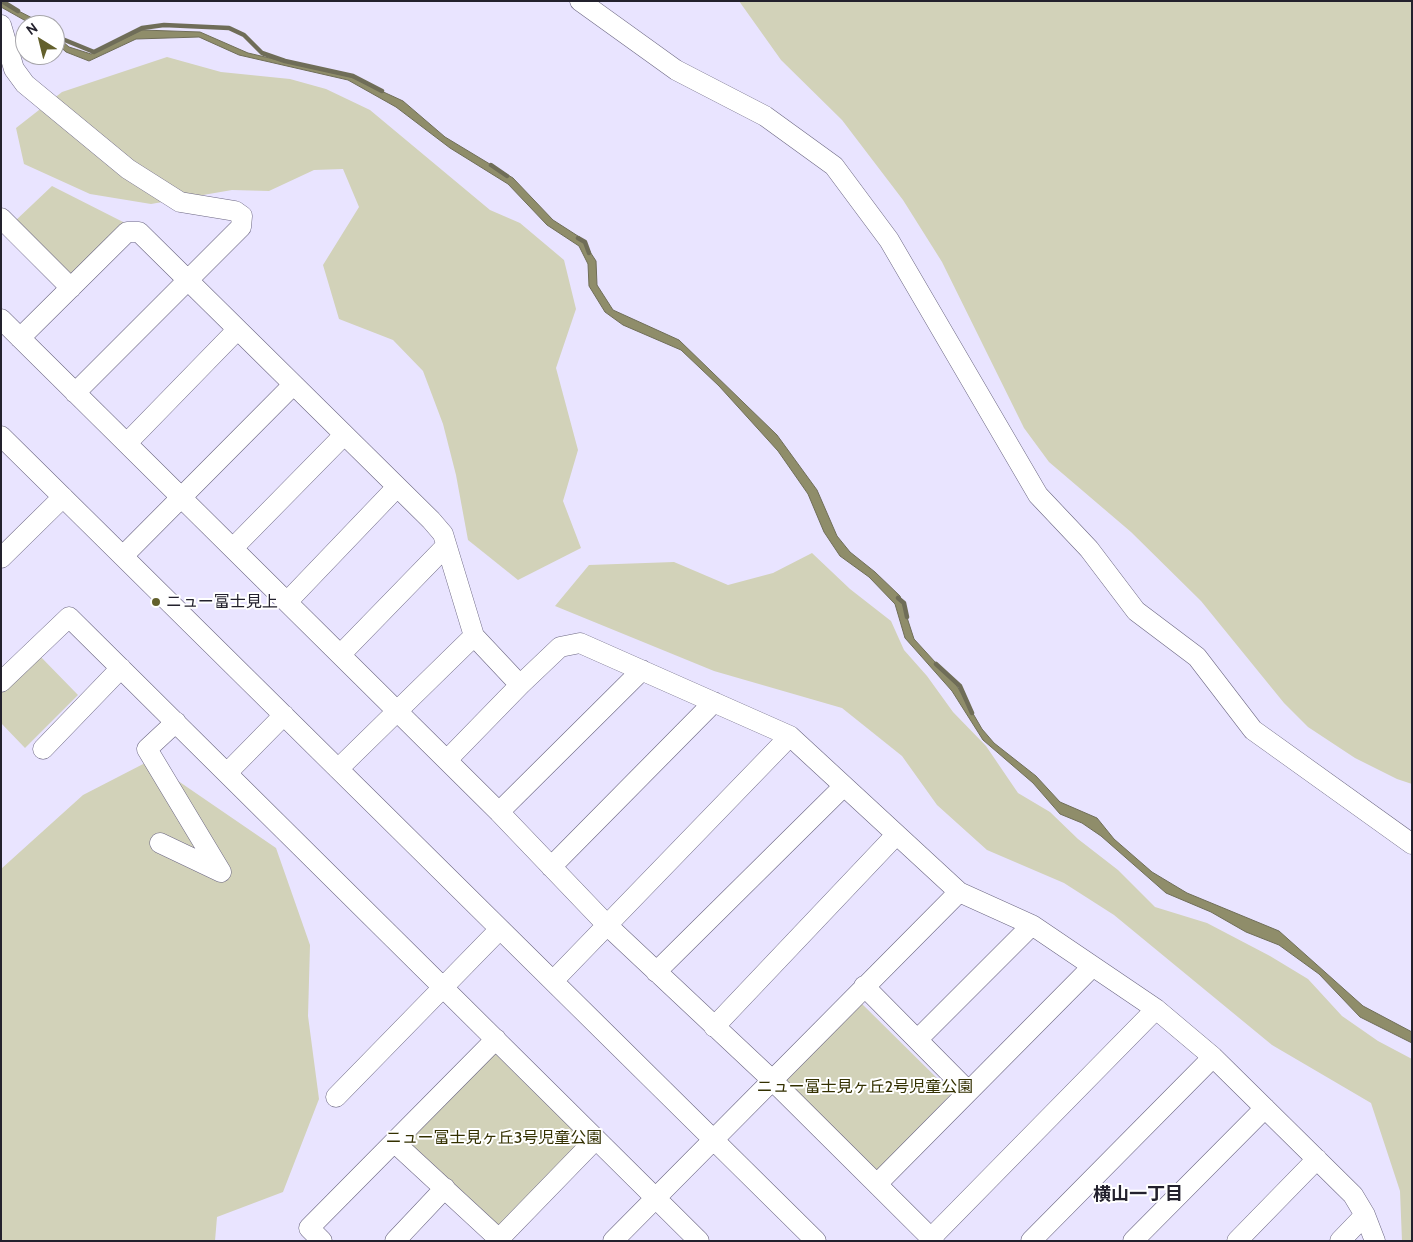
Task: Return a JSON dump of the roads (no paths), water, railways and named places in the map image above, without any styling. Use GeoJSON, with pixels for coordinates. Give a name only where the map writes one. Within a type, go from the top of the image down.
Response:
{"type":"FeatureCollection","features":[{"type":"Feature","properties":{"kind":"street"},"geometry":{"type":"LineString","coordinates":[[580,1],[676,70],[765,116],[834,166],[889,240],[1038,495],[1089,548],[1136,611],[1197,657],[1253,730],[1412,844]]}},
{"type":"Feature","properties":{"kind":"street"},"geometry":{"type":"LineString","coordinates":[[1,25],[14,69],[25,84],[128,169],[180,202],[235,211],[242,216],[242,227],[75,393]]}},
{"type":"Feature","properties":{"kind":"street"},"geometry":{"type":"LineString","coordinates":[[1,218],[71,288]]}},
{"type":"Feature","properties":{"kind":"street"},"geometry":{"type":"LineString","coordinates":[[20,338],[127,232],[139,232],[443,534],[474,636],[520,684]]}},
{"type":"Feature","properties":{"kind":"street"},"geometry":{"type":"LineString","coordinates":[[1,319],[397,710],[499,812],[608,926],[772,1080],[933,1239],[1156,1009]]}},
{"type":"Feature","properties":{"kind":"street"},"geometry":{"type":"LineString","coordinates":[[126,443],[237,330]]}},
{"type":"Feature","properties":{"kind":"street"},"geometry":{"type":"LineString","coordinates":[[123,556],[292,385]]}},
{"type":"Feature","properties":{"kind":"street"},"geometry":{"type":"LineString","coordinates":[[233,548],[344,435]]}},
{"type":"Feature","properties":{"kind":"street"},"geometry":{"type":"LineString","coordinates":[[1,436],[816,1241]]}},
{"type":"Feature","properties":{"kind":"street"},"geometry":{"type":"LineString","coordinates":[[287,602],[397,487]]}},
{"type":"Feature","properties":{"kind":"street"},"geometry":{"type":"LineString","coordinates":[[1,558],[63,497]]}},
{"type":"Feature","properties":{"kind":"street"},"geometry":{"type":"LineString","coordinates":[[340,654],[446,546]]}},
{"type":"Feature","properties":{"kind":"street"},"geometry":{"type":"LineString","coordinates":[[1,682],[69,616],[700,1241]]}},
{"type":"Feature","properties":{"kind":"street"},"geometry":{"type":"LineString","coordinates":[[338,769],[474,636]]}},
{"type":"Feature","properties":{"kind":"street"},"geometry":{"type":"LineString","coordinates":[[447,760],[520,684],[560,647],[580,642],[790,736],[960,892],[1032,925],[1156,1009],[1213,1057],[1353,1195],[1366,1215],[1375,1241]]}},
{"type":"Feature","properties":{"kind":"street"},"geometry":{"type":"LineString","coordinates":[[43,750],[121,668]]}},
{"type":"Feature","properties":{"kind":"street"},"geometry":{"type":"LineString","coordinates":[[499,812],[642,670]]}},
{"type":"Feature","properties":{"kind":"street"},"geometry":{"type":"LineString","coordinates":[[551,867],[714,702]]}},
{"type":"Feature","properties":{"kind":"street"},"geometry":{"type":"LineString","coordinates":[[227,773],[284,715]]}},
{"type":"Feature","properties":{"kind":"street"},"geometry":{"type":"LineString","coordinates":[[160,843],[221,872],[147,749],[176,722]]}},
{"type":"Feature","properties":{"kind":"street"},"geometry":{"type":"LineString","coordinates":[[553,981],[790,736]]}},
{"type":"Feature","properties":{"kind":"street"},"geometry":{"type":"LineString","coordinates":[[656,972],[844,786]]}},
{"type":"Feature","properties":{"kind":"street"},"geometry":{"type":"LineString","coordinates":[[714,1027],[896,835]]}},
{"type":"Feature","properties":{"kind":"street"},"geometry":{"type":"LineString","coordinates":[[613,1241],[864,986],[960,892]]}},
{"type":"Feature","properties":{"kind":"street"},"geometry":{"type":"LineString","coordinates":[[918,1039],[1032,925]]}},
{"type":"Feature","properties":{"kind":"street"},"geometry":{"type":"LineString","coordinates":[[336,1096],[500,929]]}},
{"type":"Feature","properties":{"kind":"street"},"geometry":{"type":"LineString","coordinates":[[877,1184],[1092,967]]}},
{"type":"Feature","properties":{"kind":"street"},"geometry":{"type":"LineString","coordinates":[[864,986],[968,1091]]}},
{"type":"Feature","properties":{"kind":"street"},"geometry":{"type":"LineString","coordinates":[[309,1236],[394,1142],[496,1039]]}},
{"type":"Feature","properties":{"kind":"street"},"geometry":{"type":"LineString","coordinates":[[1031,1241],[1213,1057]]}},
{"type":"Feature","properties":{"kind":"street"},"geometry":{"type":"LineString","coordinates":[[1133,1241],[1265,1108]]}},
{"type":"Feature","properties":{"kind":"street"},"geometry":{"type":"LineString","coordinates":[[394,1142],[498,1240],[596,1139]]}},
{"type":"Feature","properties":{"kind":"street"},"geometry":{"type":"LineString","coordinates":[[1237,1241],[1317,1160]]}},
{"type":"Feature","properties":{"kind":"street"},"geometry":{"type":"LineString","coordinates":[[395,1241],[445,1188]]}},
{"type":"Feature","properties":{"kind":"street"},"geometry":{"type":"LineString","coordinates":[[1340,1241],[1366,1215]]}},
{"type":"Feature","properties":{"kind":"waterway"},"geometry":{"type":"LineString","coordinates":[[2,1],[18,11]]}},
{"type":"Feature","properties":{"kind":"waterway"},"geometry":{"type":"LineString","coordinates":[[65,40],[94,52],[142,28],[164,25],[229,28],[244,35],[262,53],[285,61],[353,76],[382,91]]}},
{"type":"Feature","properties":{"kind":"waterway"},"geometry":{"type":"LineString","coordinates":[[491,165],[507,176]]}},
{"type":"Feature","properties":{"kind":"waterway"},"geometry":{"type":"LineString","coordinates":[[578,238],[585,242],[589,253]]}},
{"type":"Feature","properties":{"kind":"waterway"},"geometry":{"type":"LineString","coordinates":[[898,598],[904,603],[907,617]]}},
{"type":"Feature","properties":{"kind":"waterway"},"geometry":{"type":"LineString","coordinates":[[936,664],[960,686],[972,713]]}},
{"type":"Feature","properties":{"kind":"place","name":"ニュー富士見上"},"geometry":{"type":"Point","coordinates":[156,602]}},
{"type":"Feature","properties":{"kind":"district","name":"横山一丁目"},"geometry":{"type":"Point","coordinates":[1138,1195]}},
{"type":"Feature","properties":{"kind":"park label","name":"ニュー富士見ヶ丘2号児童公園"},"geometry":{"type":"Point","coordinates":[865,1087]}},
{"type":"Feature","properties":{"kind":"park label","name":"ニュー富士見ヶ丘3号児童公園"},"geometry":{"type":"Point","coordinates":[494,1138]}}]}
